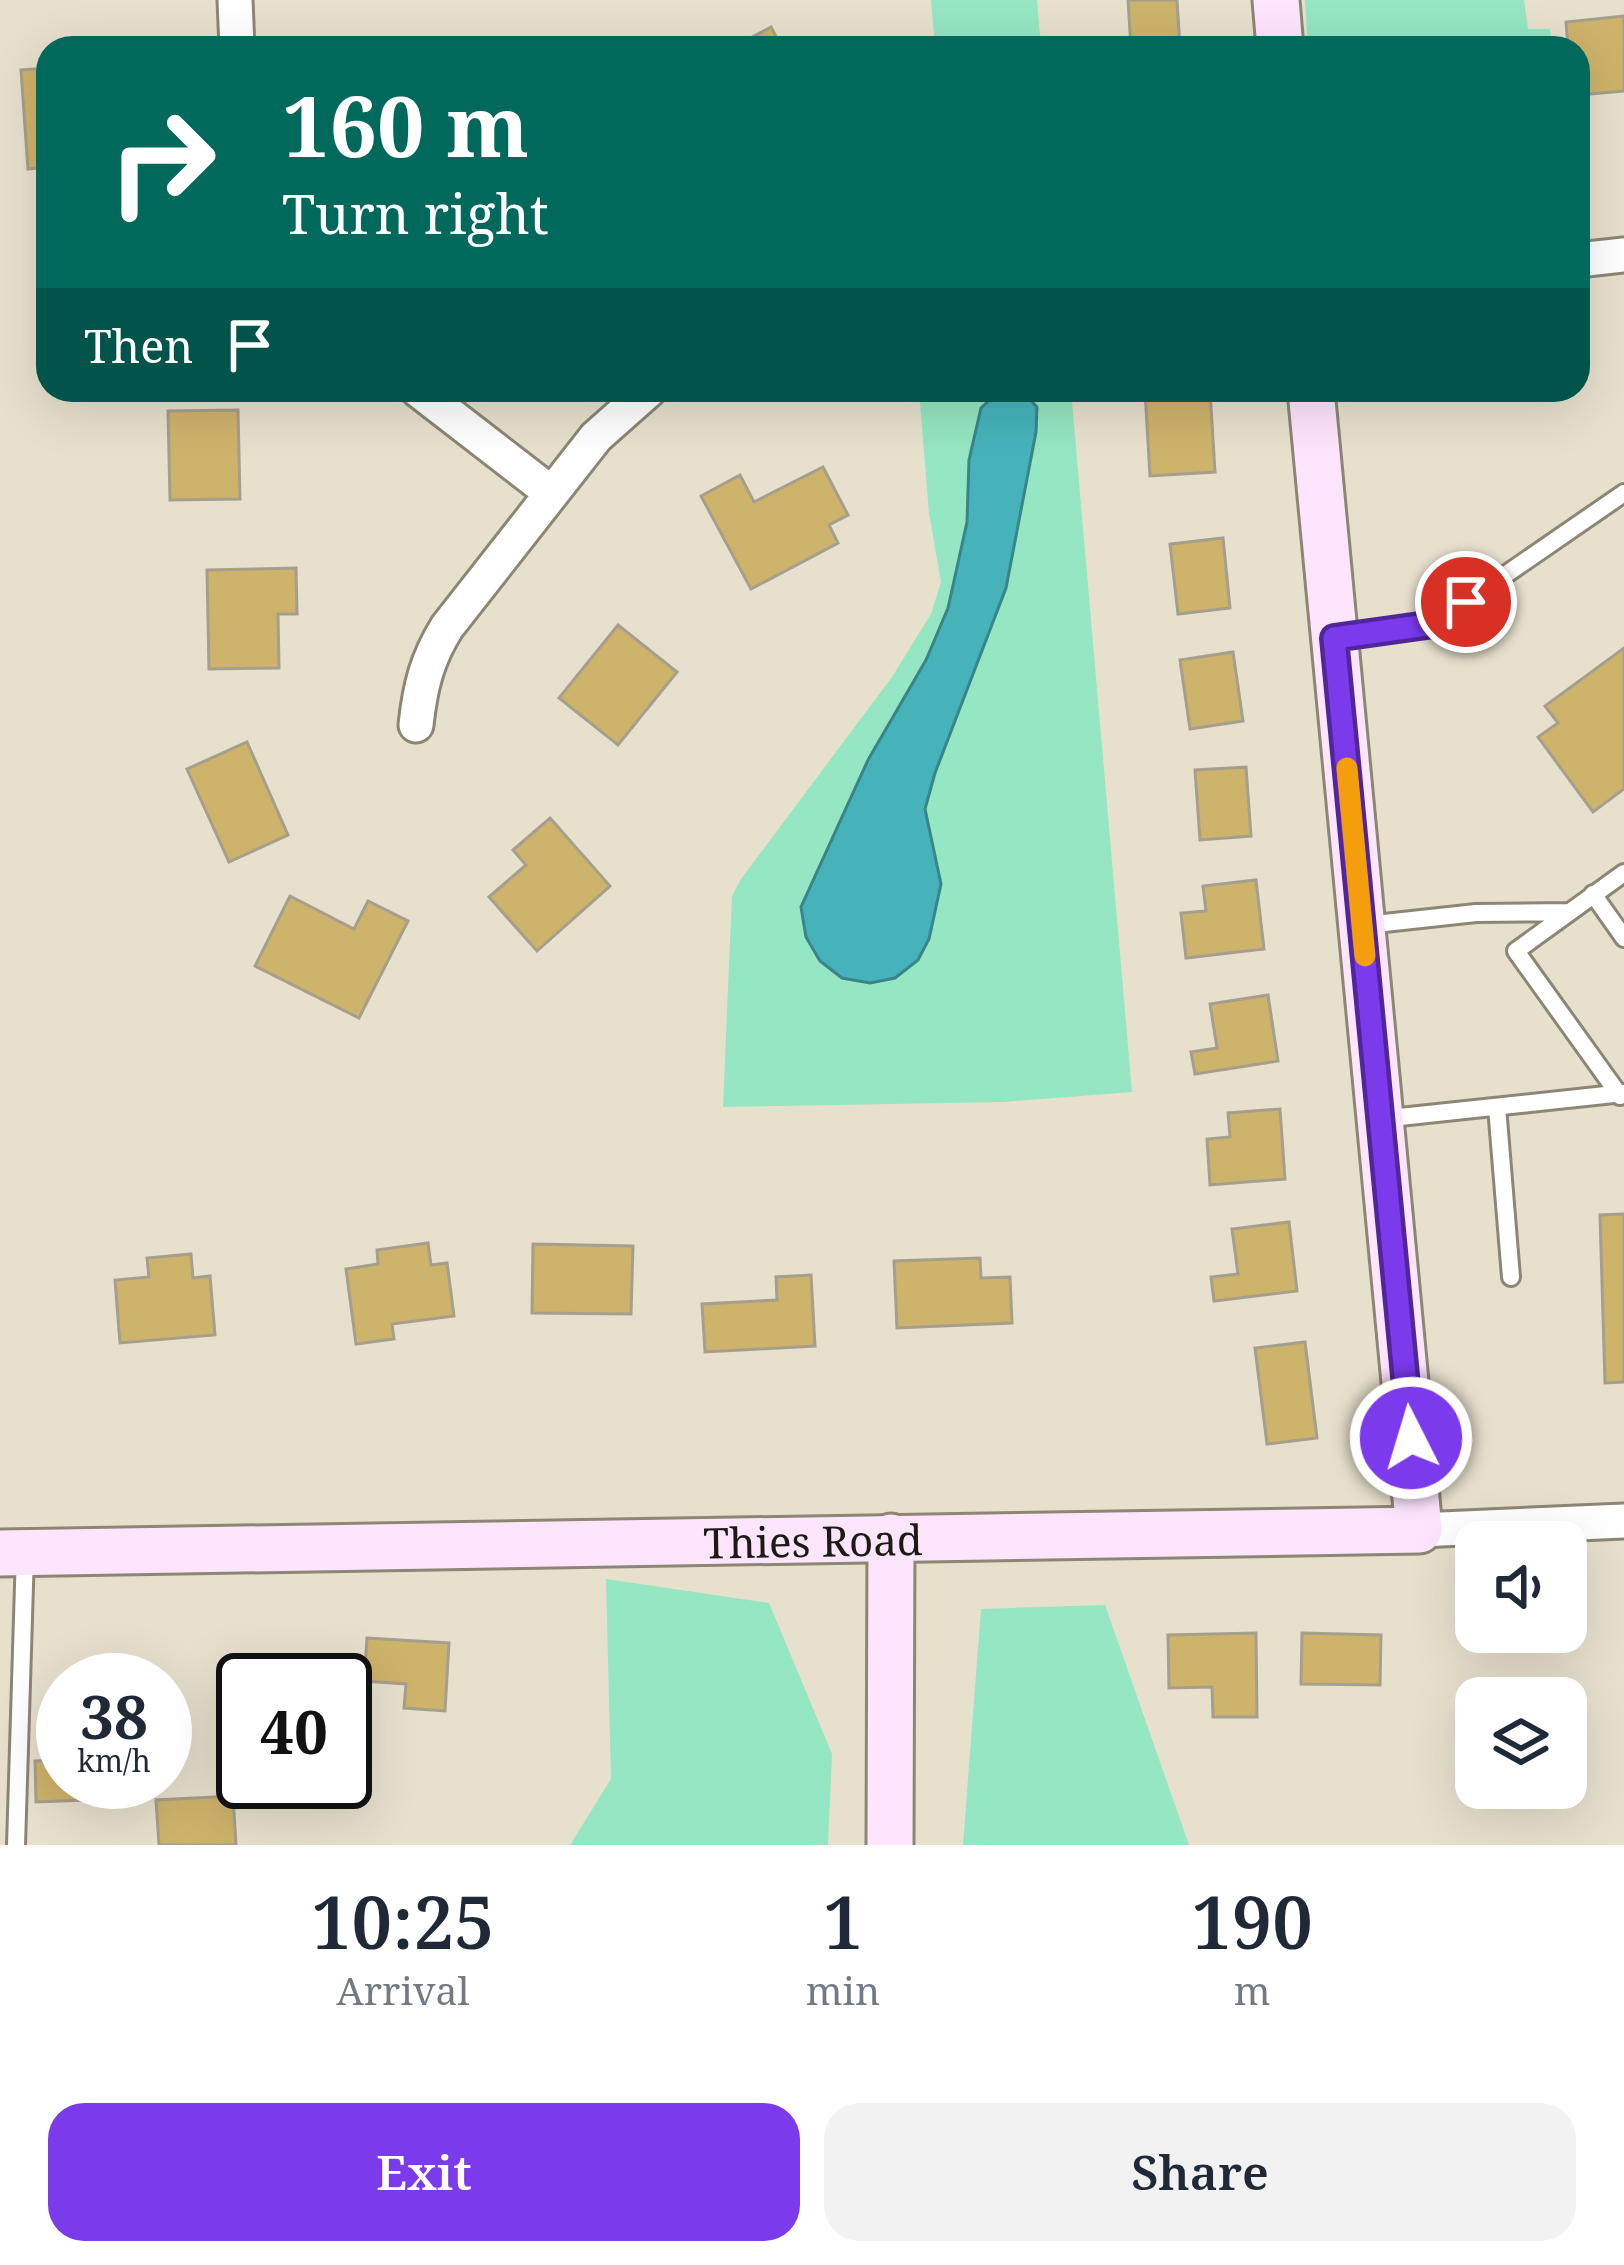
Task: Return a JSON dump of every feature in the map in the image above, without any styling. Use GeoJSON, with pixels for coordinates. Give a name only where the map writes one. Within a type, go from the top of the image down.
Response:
{"type":"FeatureCollection","features":[{"type":"Feature","properties":{"kind":"street"},"geometry":{"type":"LineString","coordinates":[[235,0],[236,36]]}},
{"type":"Feature","properties":{"kind":"street"},"geometry":{"type":"LineString","coordinates":[[1276,0],[1279,36]]}},
{"type":"Feature","properties":{"kind":"street"},"geometry":{"type":"LineString","coordinates":[[1590,259],[1624,255]]}},
{"type":"Feature","properties":{"kind":"street"},"geometry":{"type":"LineString","coordinates":[[434,402],[550,492]]}},
{"type":"Feature","properties":{"kind":"street"},"geometry":{"type":"LineString","coordinates":[[416,725],[420,685],[430,655],[550,492],[596,437],[635,402]]}},
{"type":"Feature","properties":{"kind":"street"},"geometry":{"type":"LineString","coordinates":[[1312,402],[1419,1530]]}},
{"type":"Feature","properties":{"kind":"street","name":"Thies Road"},"geometry":{"type":"LineString","coordinates":[[12,1552],[1419,1530],[1624,1521]]}},
{"type":"Feature","properties":{"kind":"street"},"geometry":{"type":"LineString","coordinates":[[890,1845],[891,1537]]}},
{"type":"Feature","properties":{"kind":"lane"},"geometry":{"type":"LineString","coordinates":[[1334,638],[1434,624],[1624,493]]}},
{"type":"Feature","properties":{"kind":"lane"},"geometry":{"type":"LineString","coordinates":[[1622,1094],[1516,952],[1624,873]]}},
{"type":"Feature","properties":{"kind":"lane"},"geometry":{"type":"LineString","coordinates":[[1593,895],[1624,938]]}},
{"type":"Feature","properties":{"kind":"lane"},"geometry":{"type":"LineString","coordinates":[[1362,926],[1476,913],[1568,912]]}},
{"type":"Feature","properties":{"kind":"lane"},"geometry":{"type":"LineString","coordinates":[[1380,1119],[1622,1094]]}},
{"type":"Feature","properties":{"kind":"lane"},"geometry":{"type":"LineString","coordinates":[[1497,1107],[1511,1277]]}},
{"type":"Feature","properties":{"kind":"lane"},"geometry":{"type":"LineString","coordinates":[[12,1552],[16,1845]]}},
{"type":"Feature","properties":{"kind":"green space"},"geometry":{"type":"Polygon","coordinates":[[[931,0],[1037,0],[1040,36],[934,36],[931,0]]]}},
{"type":"Feature","properties":{"kind":"green space"},"geometry":{"type":"Polygon","coordinates":[[[1305,0],[1524,0],[1528,29],[1550,29],[1551,36],[1307,36],[1305,0]]]}},
{"type":"Feature","properties":{"kind":"green space"},"geometry":{"type":"Polygon","coordinates":[[[920,402],[1072,402],[1132,1092],[1003,1102],[723,1107],[732,896],[892,677],[931,614],[941,582],[929,513],[920,402]]]}},
{"type":"Feature","properties":{"kind":"green space"},"geometry":{"type":"Polygon","coordinates":[[[606,1579],[769,1603],[832,1754],[828,1845],[570,1845],[611,1779],[606,1579]]]}},
{"type":"Feature","properties":{"kind":"green space"},"geometry":{"type":"Polygon","coordinates":[[[1105,1605],[1189,1845],[963,1845],[981,1609],[1105,1605]]]}},
{"type":"Feature","properties":{"kind":"water"},"geometry":{"type":"Polygon","coordinates":[[[987,402],[1032,402],[1037,407],[1036,432],[1006,588],[925,809],[941,884],[929,939],[918,960],[895,978],[870,983],[842,978],[820,961],[806,937],[801,907],[868,760],[926,660],[948,608],[967,522],[969,460],[981,408],[987,402]]]}},
{"type":"Feature","properties":{"kind":"building"},"geometry":{"type":"Polygon","coordinates":[[[1128,0],[1177,0],[1179,36],[1130,36],[1128,0]]]}},
{"type":"Feature","properties":{"kind":"building"},"geometry":{"type":"Polygon","coordinates":[[[1624,16],[1624,91],[1590,94],[1590,36],[1567,36],[1566,22],[1624,16]]]}},
{"type":"Feature","properties":{"kind":"building"},"geometry":{"type":"Polygon","coordinates":[[[771,27],[776,36],[754,36],[771,27]]]}},
{"type":"Feature","properties":{"kind":"building"},"geometry":{"type":"Polygon","coordinates":[[[36,69],[36,168],[28,169],[21,70],[36,69]]]}},
{"type":"Feature","properties":{"kind":"building"},"geometry":{"type":"Polygon","coordinates":[[[1146,402],[1211,402],[1215,472],[1150,476],[1146,402]]]}},
{"type":"Feature","properties":{"kind":"building"},"geometry":{"type":"Polygon","coordinates":[[[238,410],[240,499],[170,500],[168,411],[238,410]]]}},
{"type":"Feature","properties":{"kind":"building"},"geometry":{"type":"Polygon","coordinates":[[[823,467],[848,515],[829,525],[838,543],[751,589],[701,496],[740,475],[754,502],[823,467]]]}},
{"type":"Feature","properties":{"kind":"building"},"geometry":{"type":"Polygon","coordinates":[[[1223,538],[1230,608],[1178,614],[1170,544],[1223,538]]]}},
{"type":"Feature","properties":{"kind":"building"},"geometry":{"type":"Polygon","coordinates":[[[296,568],[297,614],[278,614],[279,668],[209,669],[207,570],[296,568]]]}},
{"type":"Feature","properties":{"kind":"building"},"geometry":{"type":"Polygon","coordinates":[[[618,625],[677,672],[618,745],[559,698],[618,625]]]}},
{"type":"Feature","properties":{"kind":"building"},"geometry":{"type":"Polygon","coordinates":[[[1624,648],[1624,789],[1593,812],[1538,737],[1558,723],[1545,706],[1624,648]]]}},
{"type":"Feature","properties":{"kind":"building"},"geometry":{"type":"Polygon","coordinates":[[[1233,652],[1243,721],[1190,729],[1180,660],[1233,652]]]}},
{"type":"Feature","properties":{"kind":"building"},"geometry":{"type":"Polygon","coordinates":[[[247,742],[288,835],[229,862],[187,769],[247,742]]]}},
{"type":"Feature","properties":{"kind":"building"},"geometry":{"type":"Polygon","coordinates":[[[1246,767],[1251,836],[1200,840],[1195,770],[1246,767]]]}},
{"type":"Feature","properties":{"kind":"building"},"geometry":{"type":"Polygon","coordinates":[[[550,818],[610,886],[537,951],[489,897],[526,865],[513,850],[550,818]]]}},
{"type":"Feature","properties":{"kind":"building"},"geometry":{"type":"Polygon","coordinates":[[[1256,880],[1264,949],[1186,958],[1181,913],[1206,911],[1203,886],[1256,880]]]}},
{"type":"Feature","properties":{"kind":"building"},"geometry":{"type":"Polygon","coordinates":[[[290,896],[354,929],[368,901],[408,921],[359,1018],[255,966],[290,896]]]}},
{"type":"Feature","properties":{"kind":"building"},"geometry":{"type":"Polygon","coordinates":[[[1268,995],[1278,1061],[1195,1074],[1191,1052],[1217,1048],[1210,1004],[1268,995]]]}},
{"type":"Feature","properties":{"kind":"building"},"geometry":{"type":"Polygon","coordinates":[[[1280,1109],[1285,1179],[1210,1185],[1207,1139],[1230,1137],[1228,1113],[1280,1109]]]}},
{"type":"Feature","properties":{"kind":"building"},"geometry":{"type":"Polygon","coordinates":[[[1624,1214],[1624,1382],[1605,1383],[1600,1215],[1624,1214]]]}},
{"type":"Feature","properties":{"kind":"building"},"geometry":{"type":"Polygon","coordinates":[[[1289,1222],[1297,1291],[1214,1301],[1211,1277],[1238,1274],[1232,1229],[1289,1222]]]}},
{"type":"Feature","properties":{"kind":"building"},"geometry":{"type":"Polygon","coordinates":[[[428,1243],[431,1265],[447,1263],[454,1316],[392,1324],[394,1339],[356,1344],[346,1269],[378,1264],[377,1250],[428,1243]]]}},
{"type":"Feature","properties":{"kind":"building"},"geometry":{"type":"Polygon","coordinates":[[[533,1244],[633,1246],[631,1314],[532,1313],[533,1244]]]}},
{"type":"Feature","properties":{"kind":"building"},"geometry":{"type":"Polygon","coordinates":[[[191,1254],[193,1278],[210,1276],[215,1335],[120,1343],[115,1280],[149,1277],[147,1258],[191,1254]]]}},
{"type":"Feature","properties":{"kind":"building"},"geometry":{"type":"Polygon","coordinates":[[[980,1258],[981,1278],[1010,1277],[1012,1323],[897,1328],[894,1261],[980,1258]]]}},
{"type":"Feature","properties":{"kind":"building"},"geometry":{"type":"Polygon","coordinates":[[[811,1275],[815,1346],[705,1352],[702,1304],[777,1300],[776,1277],[811,1275]]]}},
{"type":"Feature","properties":{"kind":"building"},"geometry":{"type":"Polygon","coordinates":[[[1305,1342],[1317,1438],[1267,1444],[1255,1348],[1305,1342]]]}},
{"type":"Feature","properties":{"kind":"building"},"geometry":{"type":"Polygon","coordinates":[[[1256,1633],[1257,1717],[1213,1717],[1212,1687],[1169,1688],[1168,1635],[1256,1633]]]}},
{"type":"Feature","properties":{"kind":"building"},"geometry":{"type":"Polygon","coordinates":[[[1302,1633],[1381,1635],[1380,1685],[1301,1684],[1302,1633]]]}},
{"type":"Feature","properties":{"kind":"building"},"geometry":{"type":"Polygon","coordinates":[[[367,1638],[449,1643],[445,1711],[404,1708],[406,1684],[372,1682],[372,1653],[366,1653],[367,1638]]]}},
{"type":"Feature","properties":{"kind":"building"},"geometry":{"type":"Polygon","coordinates":[[[216,1797],[216,1809],[234,1809],[236,1845],[159,1845],[157,1809],[192,1809],[192,1798],[216,1797]]]}},
{"type":"Feature","properties":{"kind":"slow traffic"},"geometry":{"type":"LineString","coordinates":[[1347,768],[1365,956]]}},
{"type":"Feature","properties":{"kind":"route"},"geometry":{"type":"LineString","coordinates":[[1411,1438],[1334,638],[1434,624],[1466,602]]}}]}
